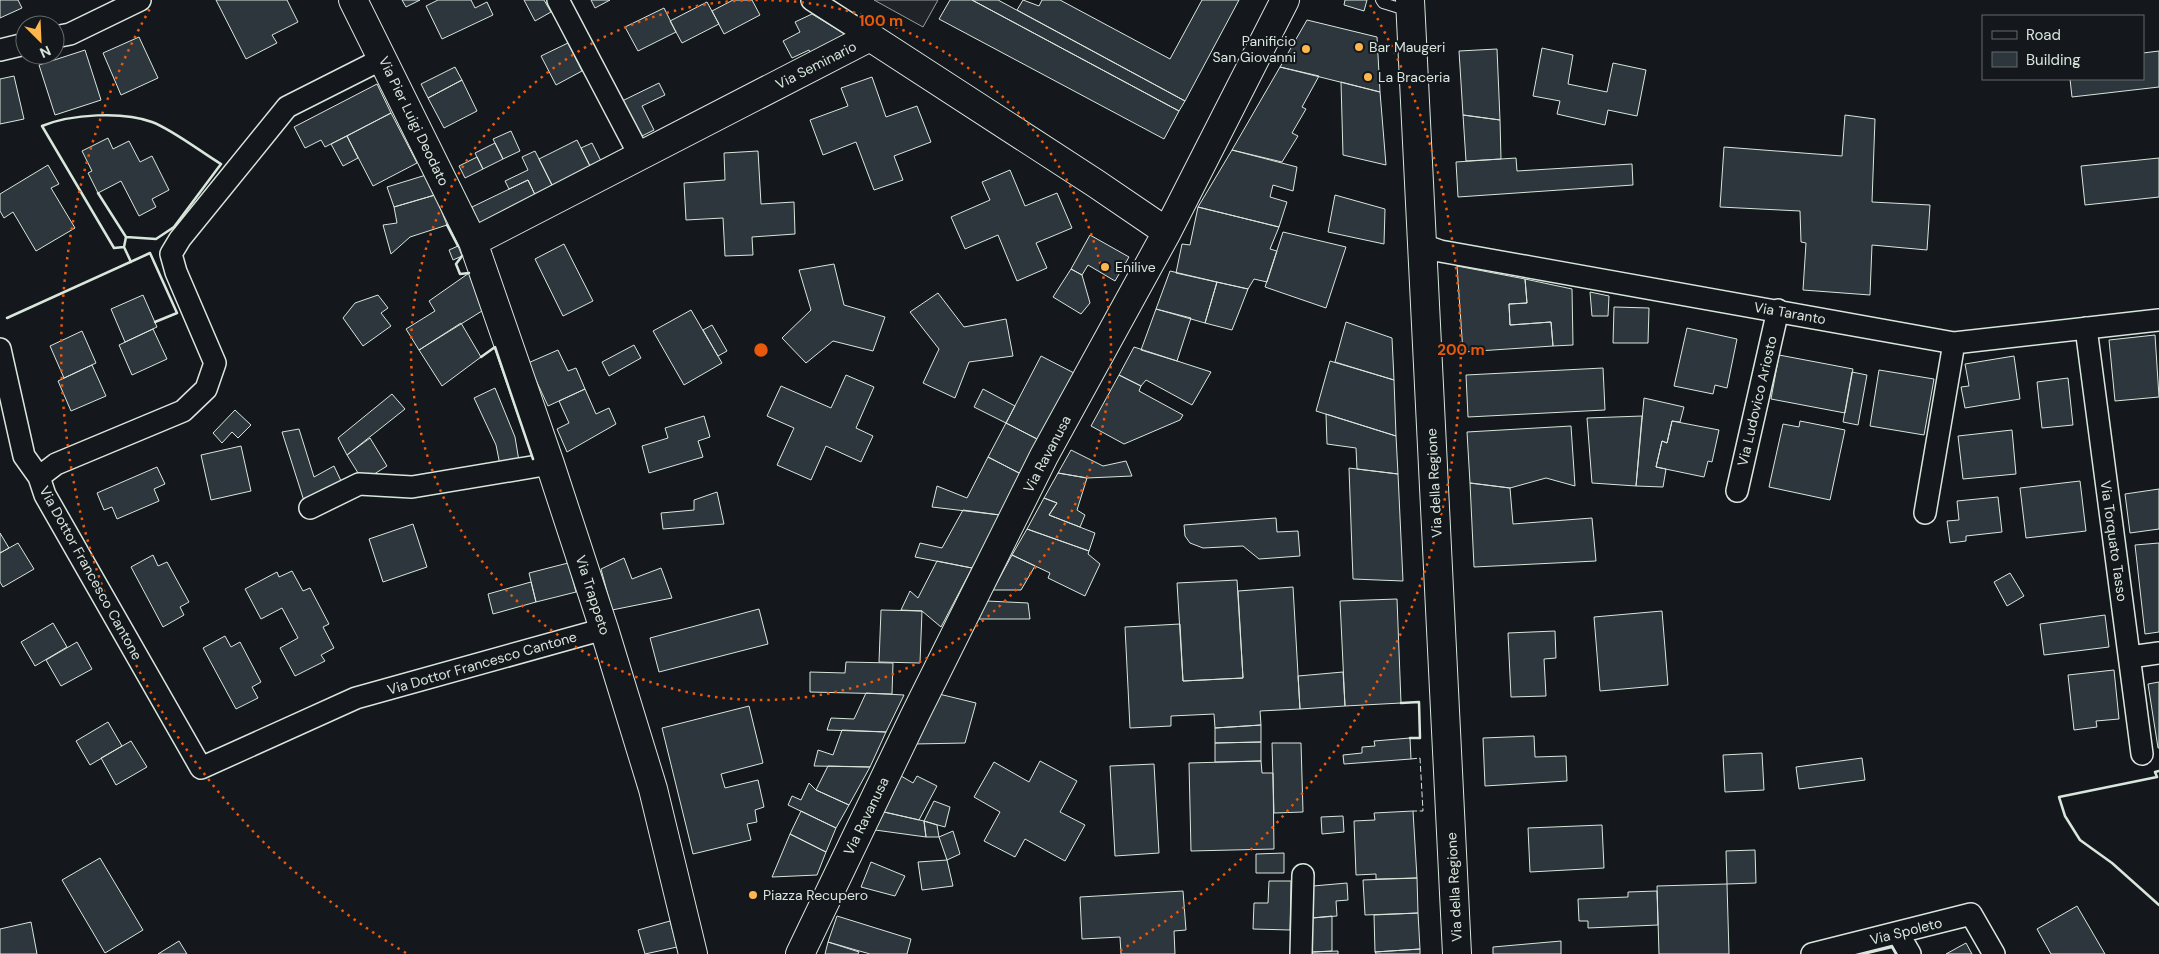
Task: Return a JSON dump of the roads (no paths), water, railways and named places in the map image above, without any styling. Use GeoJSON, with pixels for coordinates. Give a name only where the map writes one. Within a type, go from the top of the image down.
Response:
{"type":"FeatureCollection","features":[{"type":"Feature","properties":{"kind":"street"},"geometry":{"type":"LineString","coordinates":[[65,35],[140,0]]}},
{"type":"Feature","properties":{"kind":"street","name":"Via Pier Luigi Deodato"},"geometry":{"type":"LineString","coordinates":[[353,0],[384,58],[473,242]]}},
{"type":"Feature","properties":{"kind":"street"},"geometry":{"type":"LineString","coordinates":[[558,0],[640,156]]}},
{"type":"Feature","properties":{"kind":"street"},"geometry":{"type":"LineString","coordinates":[[812,0],[870,38]]}},
{"type":"Feature","properties":{"kind":"street","name":"Via Ravanusa"},"geometry":{"type":"LineString","coordinates":[[800,954],[914,715],[1044,456],[1166,232],[1285,0]]}},
{"type":"Feature","properties":{"kind":"street","name":"Via della Regione"},"geometry":{"type":"LineString","coordinates":[[1409,4],[1423,245],[1457,954]]}},
{"type":"Feature","properties":{"kind":"street","name":"Via Seminario"},"geometry":{"type":"LineString","coordinates":[[473,242],[870,38],[1095,183],[1166,232]]}},
{"type":"Feature","properties":{"kind":"street"},"geometry":{"type":"LineString","coordinates":[[0,50],[15,46]]}},
{"type":"Feature","properties":{"kind":"street","name":"Via Dottor Francesco Cantone"},"geometry":{"type":"LineString","coordinates":[[384,58],[287,107],[180,239],[171,254],[176,272],[215,363],[206,389],[183,411],[56,464],[39,477],[45,495],[201,768],[356,698],[604,629]]}},
{"type":"Feature","properties":{"kind":"street","name":"Via Trappeto"},"geometry":{"type":"LineString","coordinates":[[473,242],[550,464],[604,629],[653,789],[693,954]]}},
{"type":"Feature","properties":{"kind":"street","name":"Via Taranto"},"geometry":{"type":"LineString","coordinates":[[1423,245],[1440,250],[1954,343],[2159,320]]}},
{"type":"Feature","properties":{"kind":"street","name":"Via Ludovico Ariosto"},"geometry":{"type":"LineString","coordinates":[[1737,491],[1778,310]]}},
{"type":"Feature","properties":{"kind":"street","name":"Via Torquato Tasso"},"geometry":{"type":"LineString","coordinates":[[2086,328],[2142,754]]}},
{"type":"Feature","properties":{"kind":"street"},"geometry":{"type":"LineString","coordinates":[[1925,513],[1954,343]]}},
{"type":"Feature","properties":{"kind":"street"},"geometry":{"type":"LineString","coordinates":[[0,350],[24,456],[39,477]]}},
{"type":"Feature","properties":{"kind":"street"},"geometry":{"type":"LineString","coordinates":[[310,508],[359,484],[412,487],[550,464]]}},
{"type":"Feature","properties":{"kind":"street"},"geometry":{"type":"LineString","coordinates":[[2130,657],[2159,653]]}},
{"type":"Feature","properties":{"kind":"street"},"geometry":{"type":"LineString","coordinates":[[1302,954],[1303,875]]}},
{"type":"Feature","properties":{"kind":"street","name":"Via Spoleto"},"geometry":{"type":"LineString","coordinates":[[1812,954],[1971,914],[1994,954]]}},
{"type":"Feature","properties":{"kind":"street"},"geometry":{"type":"LineString","coordinates":[[1898,933],[1910,954]]}},
{"type":"Feature","properties":{"kind":"lane"},"geometry":{"type":"LineString","coordinates":[[1381,0],[1383,3],[1409,4]]}},
{"type":"Feature","properties":{"kind":"place","name":"Bar Maugeri"},"geometry":{"type":"Point","coordinates":[1359,47]}},
{"type":"Feature","properties":{"kind":"place","name":"Panificio San Giovanni"},"geometry":{"type":"Point","coordinates":[1306,49]}},
{"type":"Feature","properties":{"kind":"place","name":"La Braceria"},"geometry":{"type":"Point","coordinates":[1368,77]}},
{"type":"Feature","properties":{"kind":"place","name":"Enilive"},"geometry":{"type":"Point","coordinates":[1105,267]}},
{"type":"Feature","properties":{"kind":"place","name":"Piazza Recupero"},"geometry":{"type":"Point","coordinates":[753,895]}}]}
